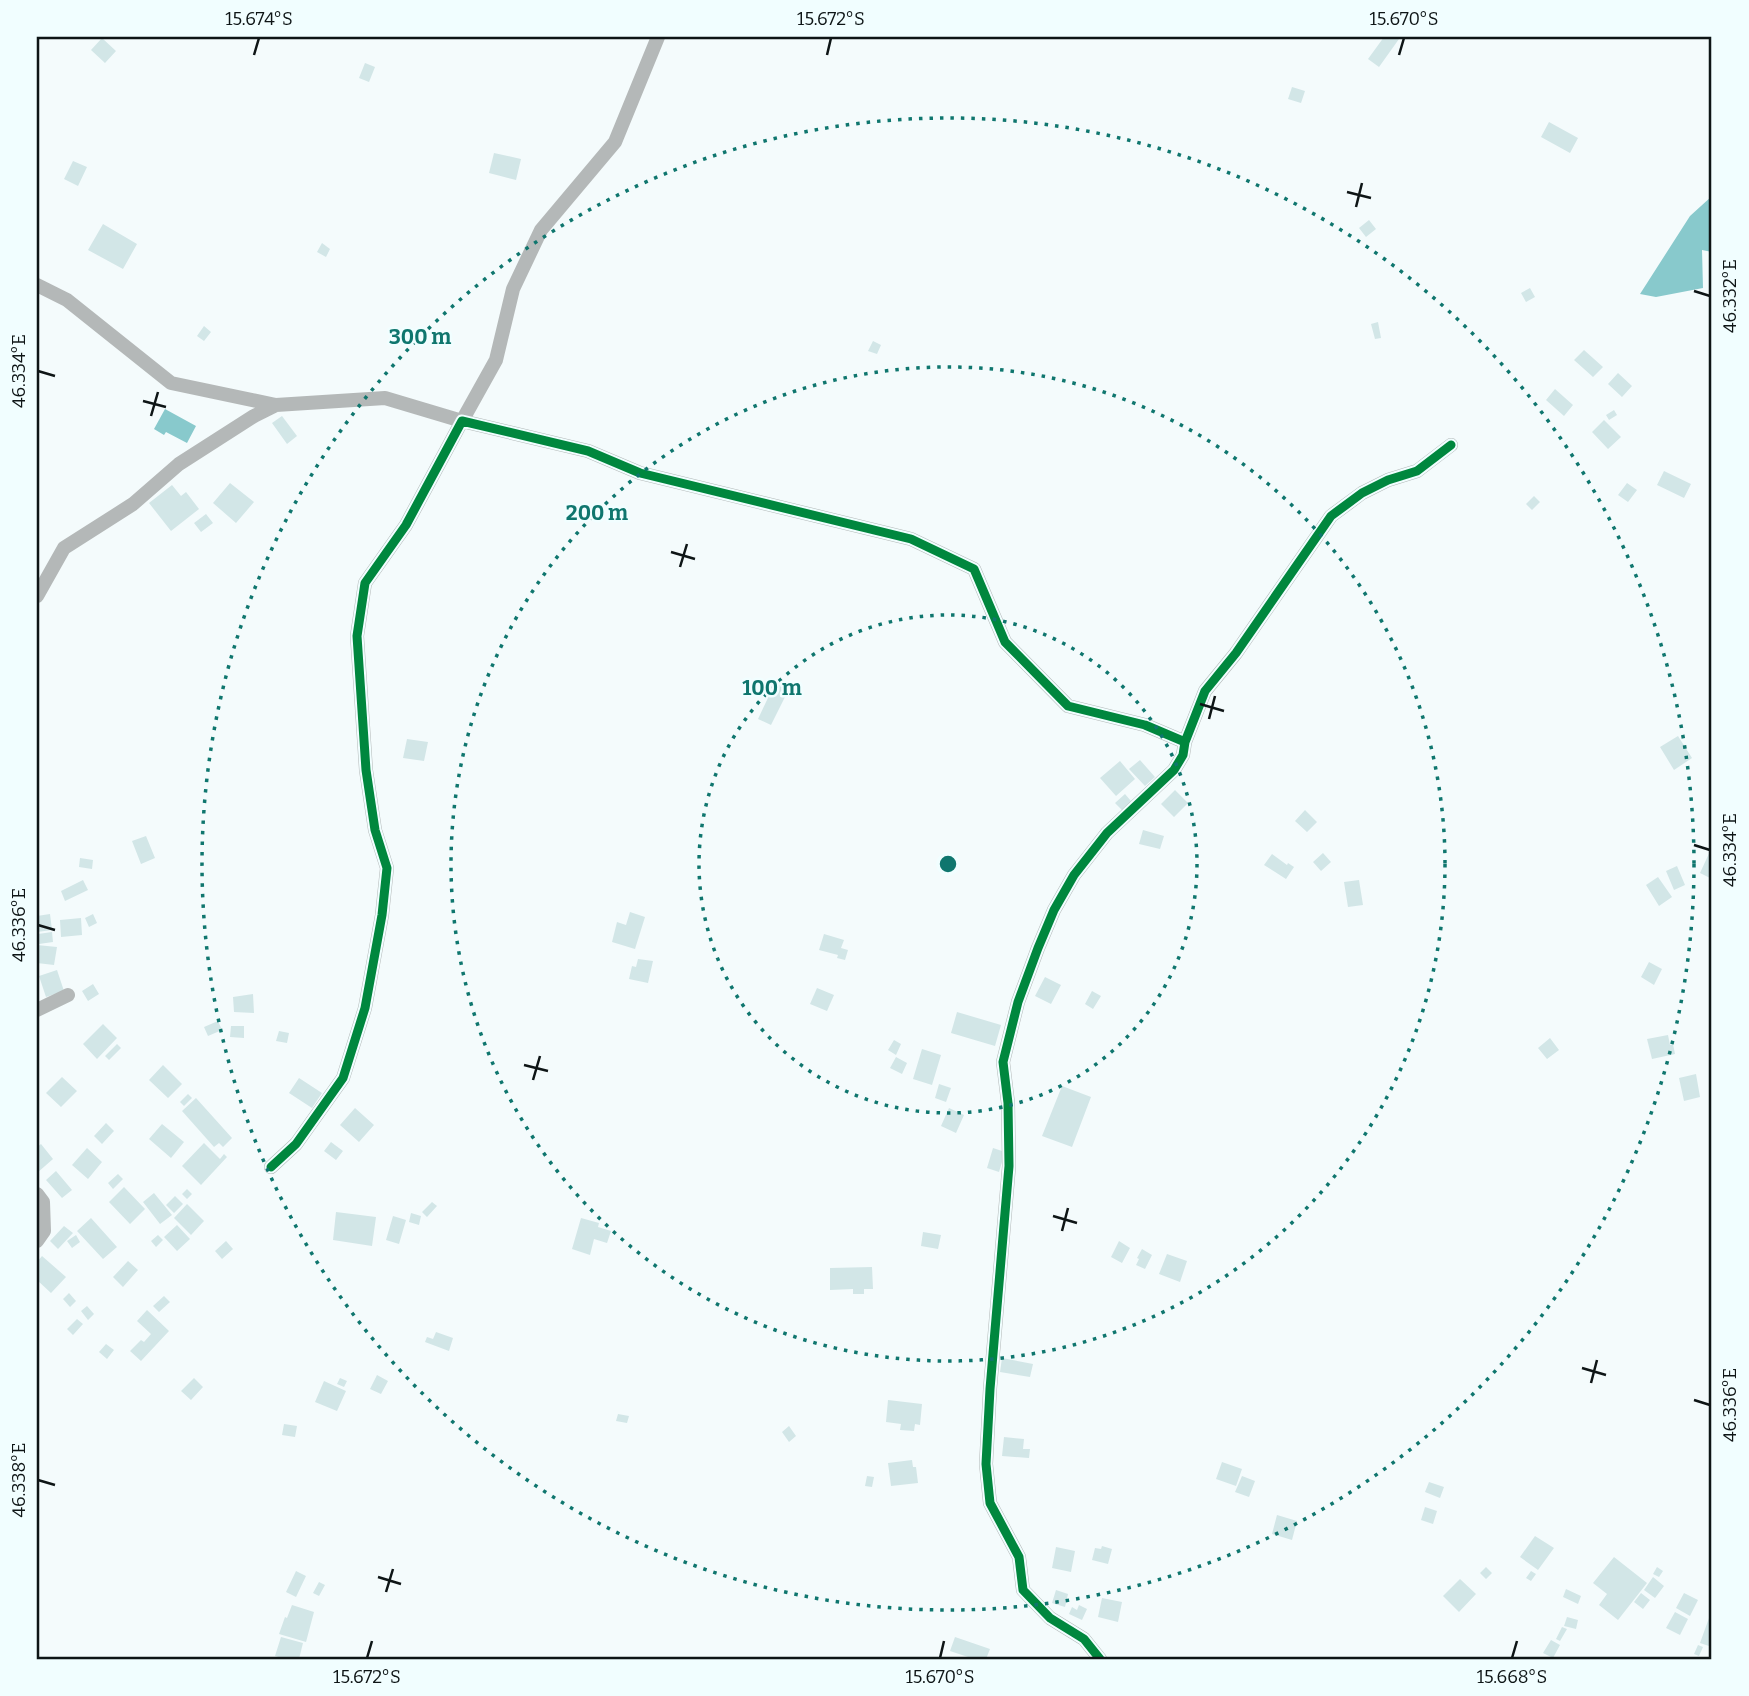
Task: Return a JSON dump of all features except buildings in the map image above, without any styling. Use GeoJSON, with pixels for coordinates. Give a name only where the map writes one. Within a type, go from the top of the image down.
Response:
{"type":"FeatureCollection","features":[{"type":"Feature","properties":{"kind":"street"},"geometry":{"type":"LineString","coordinates":[[271,1167],[296,1144],[343,1078],[365,1007],[382,915],[387,868],[375,830],[366,770],[357,636],[365,583],[406,526],[496,359],[513,289],[541,230],[615,142],[658,37]]}},
{"type":"Feature","properties":{"kind":"street"},"geometry":{"type":"LineString","coordinates":[[37,285],[67,300],[171,383],[276,405],[385,398],[462,421],[588,452],[640,473],[911,539],[974,569],[1005,642],[1068,706],[1145,725],[1185,742]]}},
{"type":"Feature","properties":{"kind":"street"},"geometry":{"type":"LineString","coordinates":[[37,596],[64,548],[133,504],[179,464],[276,405]]}},
{"type":"Feature","properties":{"kind":"street"},"geometry":{"type":"LineString","coordinates":[[1100,1659],[1084,1639],[1050,1618],[1023,1590],[1019,1557],[989,1503],[987,1439],[1009,1167],[1008,1103],[1003,1062],[1018,1002],[1054,910],[1074,875],[1107,833],[1174,770],[1183,755],[1185,742],[1205,691],[1236,653],[1331,516],[1362,493],[1388,480],[1417,471],[1451,445]]}},
{"type":"Feature","properties":{"kind":"street"},"geometry":{"type":"LineString","coordinates":[[37,1010],[68,995]]}},
{"type":"Feature","properties":{"kind":"street"},"geometry":{"type":"LineString","coordinates":[[37,1194],[43,1202],[44,1231],[37,1241]]}},
{"type":"Feature","properties":{"kind":"water"},"geometry":{"type":"Polygon","coordinates":[[[1712,196],[1712,252],[1702,250],[1703,288],[1656,297],[1640,294],[1690,216],[1712,196]]]}},
{"type":"Feature","properties":{"kind":"water"},"geometry":{"type":"Polygon","coordinates":[[[165,409],[196,426],[187,443],[154,429],[165,409]]]}},
{"type":"Feature","properties":{"kind":"cycle path"},"geometry":{"type":"LineString","coordinates":[[271,1167],[296,1144],[343,1078],[365,1008],[382,915],[387,868],[375,830],[366,770],[357,636],[365,583],[406,525],[462,421],[588,451],[640,473],[911,539],[974,569],[1005,642],[1068,706],[1145,725],[1185,742]]}},
{"type":"Feature","properties":{"kind":"cycle path"},"geometry":{"type":"LineString","coordinates":[[1100,1659],[1084,1639],[1050,1618],[1023,1590],[1019,1557],[990,1503],[986,1464],[990,1389],[1009,1166],[1008,1103],[1003,1062],[1018,1002],[1054,910],[1074,875],[1107,833],[1174,770],[1183,755],[1185,742],[1205,691],[1236,653],[1331,516],[1362,493],[1388,480],[1417,471],[1451,445]]}}]}
